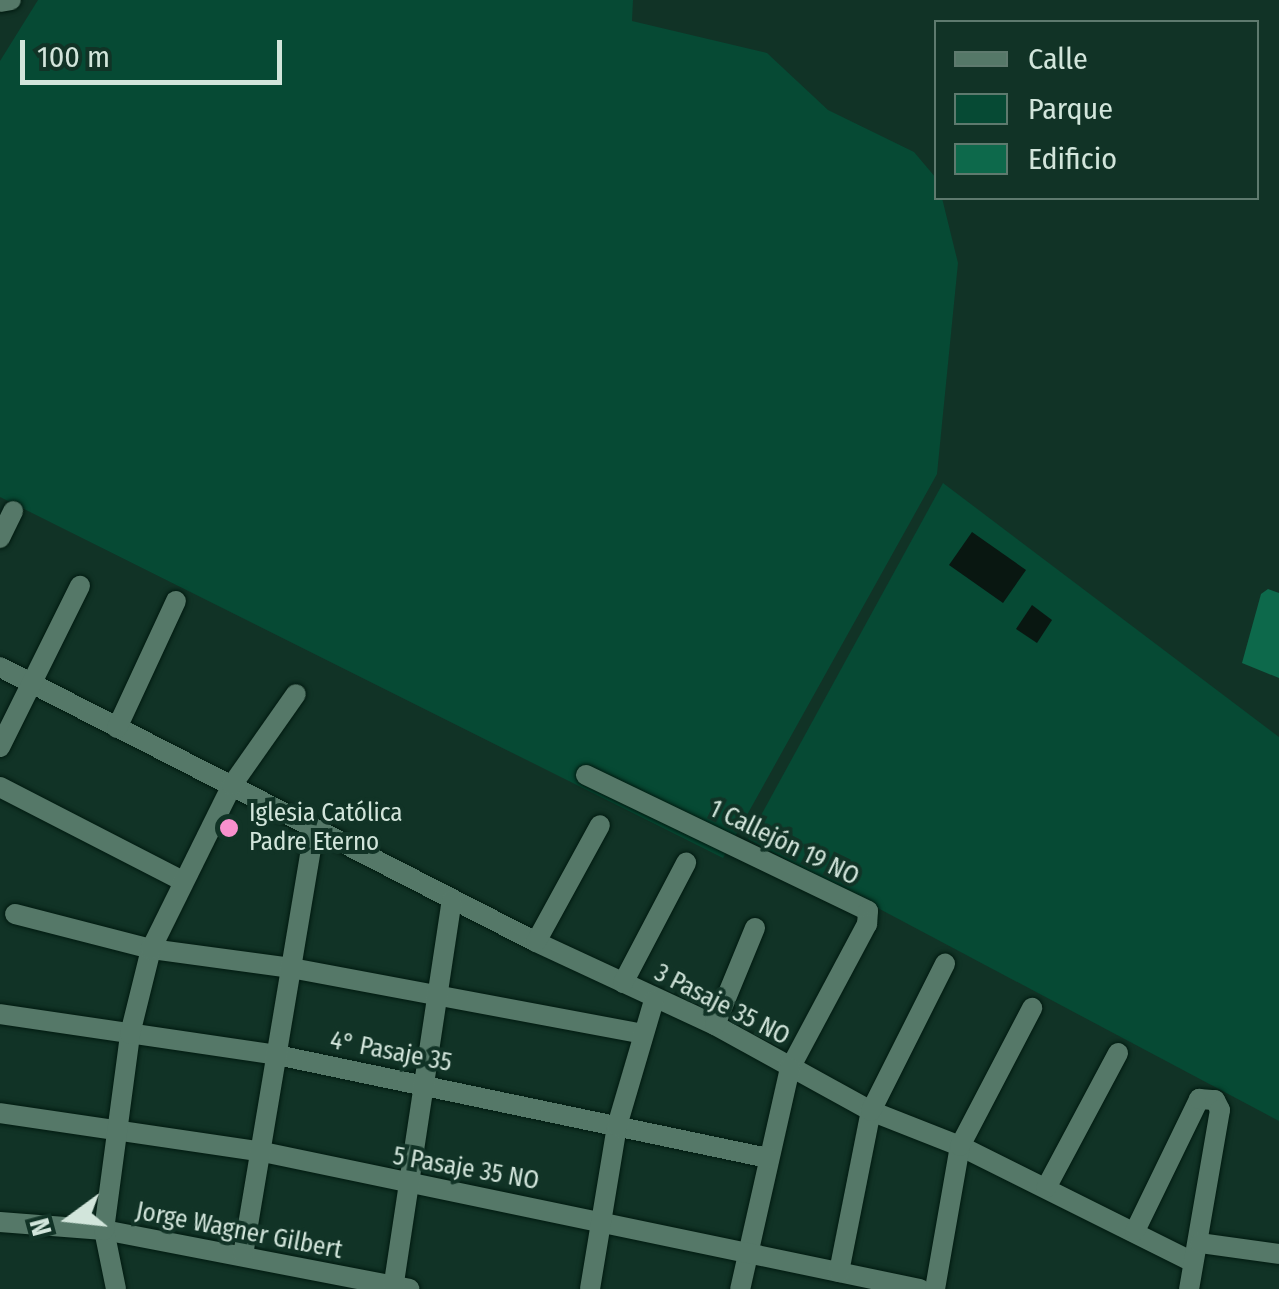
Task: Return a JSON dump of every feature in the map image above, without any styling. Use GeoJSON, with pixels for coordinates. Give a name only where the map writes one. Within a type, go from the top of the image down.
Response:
{"type":"FeatureCollection","features":[{"type":"Feature","properties":{"kind":"street"},"geometry":{"type":"LineString","coordinates":[[0,2],[11,0]]}},
{"type":"Feature","properties":{"kind":"street"},"geometry":{"type":"LineString","coordinates":[[0,538],[13,512]]}},
{"type":"Feature","properties":{"kind":"street"},"geometry":{"type":"LineString","coordinates":[[0,746],[80,586]]}},
{"type":"Feature","properties":{"kind":"street"},"geometry":{"type":"LineString","coordinates":[[117,728],[176,601]]}},
{"type":"Feature","properties":{"kind":"street","name":"3 Pasaje 35 NO"},"geometry":{"type":"LineString","coordinates":[[0,667],[452,900],[654,1000],[715,1025],[872,1111],[960,1146],[1135,1231],[1197,1252]]}},
{"type":"Feature","properties":{"kind":"street"},"geometry":{"type":"LineString","coordinates":[[116,1289],[104,1230],[130,1034],[150,949],[232,785],[296,694]]}},
{"type":"Feature","properties":{"kind":"street","name":"1 Callejón 19 NO"},"geometry":{"type":"LineString","coordinates":[[586,775],[868,911],[868,924],[790,1068],[740,1289]]}},
{"type":"Feature","properties":{"kind":"street"},"geometry":{"type":"LineString","coordinates":[[0,787],[182,880]]}},
{"type":"Feature","properties":{"kind":"street"},"geometry":{"type":"LineString","coordinates":[[536,942],[600,826]]}},
{"type":"Feature","properties":{"kind":"street"},"geometry":{"type":"LineString","coordinates":[[244,1255],[314,830]]}},
{"type":"Feature","properties":{"kind":"street"},"geometry":{"type":"LineString","coordinates":[[623,983],[686,862]]}},
{"type":"Feature","properties":{"kind":"street"},"geometry":{"type":"LineString","coordinates":[[354,1289],[395,1287],[452,900]]}},
{"type":"Feature","properties":{"kind":"street"},"geometry":{"type":"LineString","coordinates":[[15,914],[150,949],[291,968],[642,1034]]}},
{"type":"Feature","properties":{"kind":"street"},"geometry":{"type":"LineString","coordinates":[[715,1025],[756,928]]}},
{"type":"Feature","properties":{"kind":"street"},"geometry":{"type":"LineString","coordinates":[[838,1272],[872,1111],[945,964]]}},
{"type":"Feature","properties":{"kind":"street"},"geometry":{"type":"LineString","coordinates":[[590,1289],[616,1126],[654,1000]]}},
{"type":"Feature","properties":{"kind":"street"},"geometry":{"type":"LineString","coordinates":[[935,1289],[960,1146],[1032,1008]]}},
{"type":"Feature","properties":{"kind":"street","name":"4° Pasaje 35"},"geometry":{"type":"LineString","coordinates":[[0,1014],[277,1055],[768,1158]]}},
{"type":"Feature","properties":{"kind":"street"},"geometry":{"type":"LineString","coordinates":[[1046,1188],[1118,1053]]}},
{"type":"Feature","properties":{"kind":"street"},"geometry":{"type":"LineString","coordinates":[[1135,1231],[1199,1099],[1210,1098],[1220,1110],[1189,1289]]}},
{"type":"Feature","properties":{"kind":"street","name":"5 Pasaje 35 NO"},"geometry":{"type":"LineString","coordinates":[[0,1113],[263,1152],[408,1185],[601,1219],[920,1289]]}},
{"type":"Feature","properties":{"kind":"street","name":"Jorge Wagner Gilbert"},"geometry":{"type":"LineString","coordinates":[[0,1222],[104,1230],[395,1287]]}},
{"type":"Feature","properties":{"kind":"street"},"geometry":{"type":"LineString","coordinates":[[1197,1252],[1279,1254]]}},
{"type":"Feature","properties":{"kind":"green space"},"geometry":{"type":"Polygon","coordinates":[[[38,0],[633,0],[632,21],[767,53],[828,110],[914,152],[934,176],[934,200],[942,200],[958,263],[937,474],[723,858],[0,497],[0,61],[38,0]]]}},
{"type":"Feature","properties":{"kind":"green space"},"geometry":{"type":"Polygon","coordinates":[[[943,483],[1279,737],[1279,1121],[748,839],[943,483]]]}},
{"type":"Feature","properties":{"kind":"shaded area"},"geometry":{"type":"Polygon","coordinates":[[[972,532],[1026,570],[1003,603],[949,565],[972,532]]]}},
{"type":"Feature","properties":{"kind":"shaded area"},"geometry":{"type":"Polygon","coordinates":[[[1032,605],[1052,620],[1037,643],[1016,629],[1032,605]]]}},
{"type":"Feature","properties":{"kind":"building"},"geometry":{"type":"Polygon","coordinates":[[[1268,589],[1279,593],[1279,678],[1242,663],[1261,594],[1268,589]]]}},
{"type":"Feature","properties":{"kind":"place","name":"Iglesia Católica Padre Eterno"},"geometry":{"type":"Point","coordinates":[229,828]}}]}
